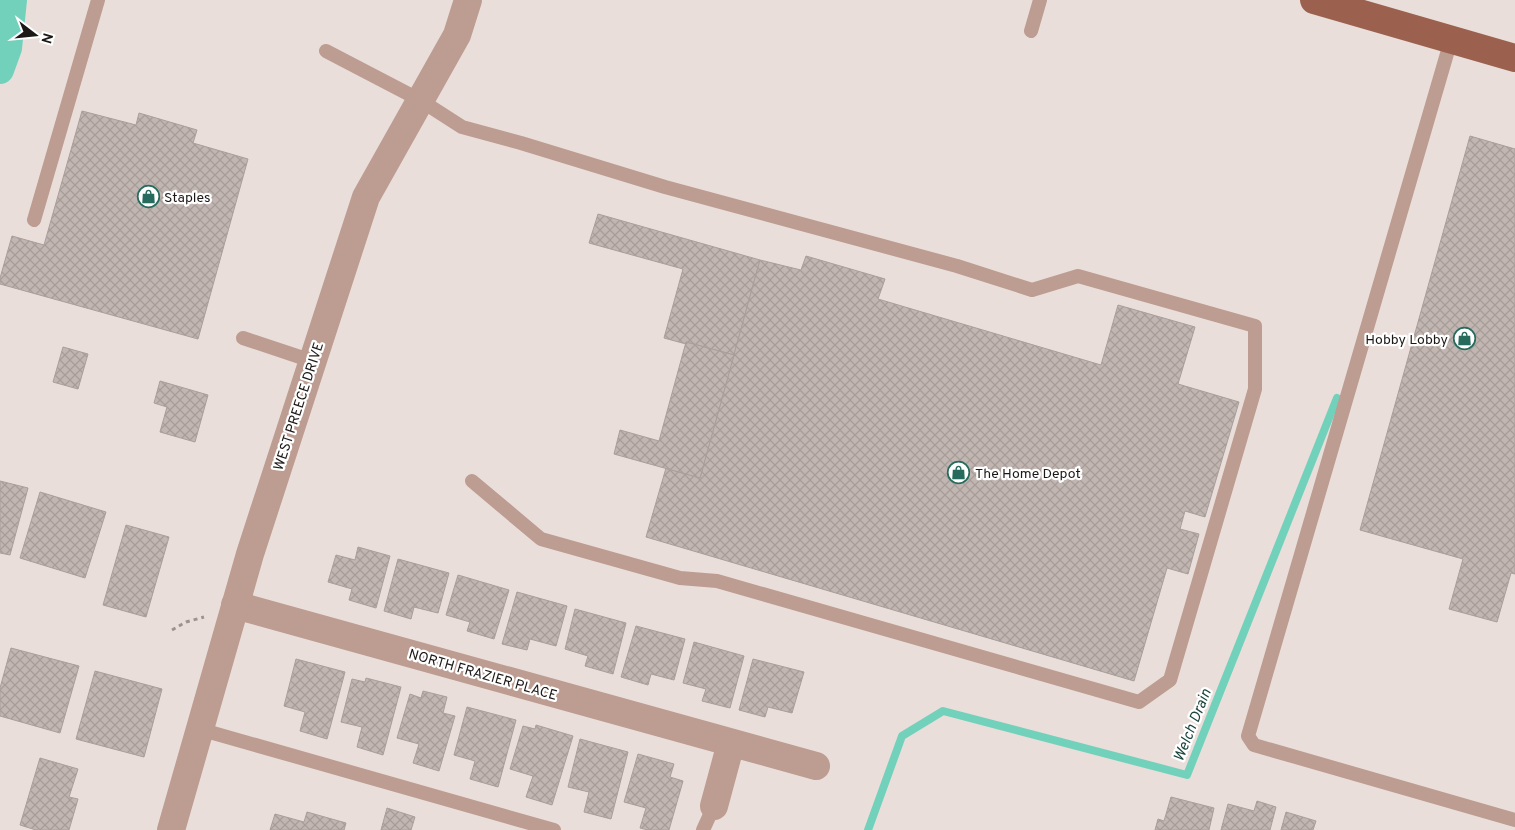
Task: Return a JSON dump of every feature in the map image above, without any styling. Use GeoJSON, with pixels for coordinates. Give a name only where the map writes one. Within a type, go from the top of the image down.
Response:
{"type":"FeatureCollection","features":[{"type":"Feature","properties":{"kind":"main road"},"geometry":{"type":"LineString","coordinates":[[1314,0],[1515,58]]}},
{"type":"Feature","properties":{"kind":"street","name":"WEST PREECE DRIVE"},"geometry":{"type":"LineString","coordinates":[[171,830],[200,729],[224,611],[250,554],[366,197],[457,35],[468,0]]}},
{"type":"Feature","properties":{"kind":"street","name":"NORTH FRAZIER PLACE"},"geometry":{"type":"LineString","coordinates":[[224,611],[816,766]]}},
{"type":"Feature","properties":{"kind":"street"},"geometry":{"type":"LineString","coordinates":[[709,818],[731,743]]}},
{"type":"Feature","properties":{"kind":"lane"},"geometry":{"type":"LineString","coordinates":[[34,220],[98,0]]}},
{"type":"Feature","properties":{"kind":"lane"},"geometry":{"type":"LineString","coordinates":[[1030,31],[1040,0]]}},
{"type":"Feature","properties":{"kind":"lane"},"geometry":{"type":"LineString","coordinates":[[1451,40],[1248,736],[1254,745],[1515,820]]}},
{"type":"Feature","properties":{"kind":"lane"},"geometry":{"type":"LineString","coordinates":[[326,51],[420,100],[462,127],[665,187],[957,266],[1032,290],[1078,276],[1254,326],[1255,389],[1170,680],[1139,702],[717,581],[680,578],[541,539],[472,481]]}},
{"type":"Feature","properties":{"kind":"lane"},"geometry":{"type":"LineString","coordinates":[[243,338],[312,361]]}},
{"type":"Feature","properties":{"kind":"lane"},"geometry":{"type":"LineString","coordinates":[[200,729],[554,830]]}},
{"type":"Feature","properties":{"kind":"path"},"geometry":{"type":"LineString","coordinates":[[172,630],[186,622],[224,611]]}},
{"type":"Feature","properties":{"kind":"building","name":"Staples"},"geometry":{"type":"Polygon","coordinates":[[[82,111],[136,125],[139,113],[197,130],[193,143],[248,159],[198,339],[0,284],[12,236],[44,245],[82,111]]]}},
{"type":"Feature","properties":{"kind":"building","name":"Hobby Lobby"},"geometry":{"type":"Polygon","coordinates":[[[1470,136],[1515,149],[1515,574],[1511,573],[1497,622],[1449,609],[1463,559],[1360,530],[1470,136]]]}},
{"type":"Feature","properties":{"kind":"building"},"geometry":{"type":"Polygon","coordinates":[[[598,214],[760,260],[734,355],[664,338],[683,269],[589,243],[598,214]]]}},
{"type":"Feature","properties":{"kind":"building","name":"The Home Depot"},"geometry":{"type":"Polygon","coordinates":[[[806,256],[885,279],[878,299],[1101,365],[1118,305],[1195,327],[1178,384],[1239,402],[1205,517],[1185,511],[1180,529],[1199,534],[1188,574],[1167,568],[1134,681],[646,537],[666,468],[700,478],[760,260],[801,270],[806,256]]]}},
{"type":"Feature","properties":{"kind":"building"},"geometry":{"type":"Polygon","coordinates":[[[686,342],[734,355],[700,478],[614,454],[620,430],[659,441],[686,342]]]}},
{"type":"Feature","properties":{"kind":"building"},"geometry":{"type":"Polygon","coordinates":[[[63,347],[88,354],[78,389],[53,382],[63,347]]]}},
{"type":"Feature","properties":{"kind":"building"},"geometry":{"type":"Polygon","coordinates":[[[160,381],[208,395],[195,442],[160,432],[167,407],[154,403],[160,381]]]}},
{"type":"Feature","properties":{"kind":"building"},"geometry":{"type":"Polygon","coordinates":[[[0,481],[28,488],[10,555],[0,553],[0,481]]]}},
{"type":"Feature","properties":{"kind":"building"},"geometry":{"type":"Polygon","coordinates":[[[40,492],[106,512],[85,578],[20,558],[40,492]]]}},
{"type":"Feature","properties":{"kind":"building"},"geometry":{"type":"Polygon","coordinates":[[[126,525],[169,537],[146,617],[103,605],[126,525]]]}},
{"type":"Feature","properties":{"kind":"building"},"geometry":{"type":"Polygon","coordinates":[[[358,547],[390,556],[376,608],[349,600],[352,589],[328,582],[336,555],[355,560],[358,547]]]}},
{"type":"Feature","properties":{"kind":"building"},"geometry":{"type":"Polygon","coordinates":[[[398,559],[449,573],[438,613],[414,607],[411,619],[384,611],[398,559]]]}},
{"type":"Feature","properties":{"kind":"building"},"geometry":{"type":"Polygon","coordinates":[[[458,575],[509,590],[494,639],[467,631],[470,622],[446,615],[458,575]]]}},
{"type":"Feature","properties":{"kind":"building"},"geometry":{"type":"Polygon","coordinates":[[[517,592],[567,606],[556,646],[530,639],[527,650],[502,644],[517,592]]]}},
{"type":"Feature","properties":{"kind":"building"},"geometry":{"type":"Polygon","coordinates":[[[575,609],[626,623],[613,674],[585,666],[588,656],[565,649],[575,609]]]}},
{"type":"Feature","properties":{"kind":"building"},"geometry":{"type":"Polygon","coordinates":[[[636,626],[685,639],[674,680],[651,674],[648,685],[621,677],[636,626]]]}},
{"type":"Feature","properties":{"kind":"building"},"geometry":{"type":"Polygon","coordinates":[[[694,642],[744,656],[730,708],[702,701],[706,689],[683,683],[694,642]]]}},
{"type":"Feature","properties":{"kind":"building"},"geometry":{"type":"Polygon","coordinates":[[[11,648],[79,666],[60,733],[0,716],[0,688],[11,648]]]}},
{"type":"Feature","properties":{"kind":"building"},"geometry":{"type":"Polygon","coordinates":[[[296,659],[345,672],[327,739],[300,731],[305,712],[284,706],[296,659]]]}},
{"type":"Feature","properties":{"kind":"building"},"geometry":{"type":"Polygon","coordinates":[[[753,659],[804,672],[792,713],[768,707],[765,717],[739,710],[753,659]]]}},
{"type":"Feature","properties":{"kind":"building"},"geometry":{"type":"Polygon","coordinates":[[[95,671],[162,689],[144,757],[76,739],[95,671]]]}},
{"type":"Feature","properties":{"kind":"building"},"geometry":{"type":"Polygon","coordinates":[[[366,678],[401,687],[383,755],[357,747],[362,727],[341,722],[352,679],[365,682],[366,678]]]}},
{"type":"Feature","properties":{"kind":"building"},"geometry":{"type":"Polygon","coordinates":[[[423,691],[447,697],[443,713],[455,716],[439,771],[413,763],[419,744],[397,738],[410,694],[421,698],[423,691]]]}},
{"type":"Feature","properties":{"kind":"building"},"geometry":{"type":"Polygon","coordinates":[[[467,707],[516,720],[498,787],[470,779],[475,761],[454,755],[467,707]]]}},
{"type":"Feature","properties":{"kind":"building"},"geometry":{"type":"Polygon","coordinates":[[[536,725],[573,736],[552,805],[526,797],[533,776],[510,769],[523,726],[535,729],[536,725]]]}},
{"type":"Feature","properties":{"kind":"building"},"geometry":{"type":"Polygon","coordinates":[[[580,739],[628,752],[611,819],[584,812],[589,792],[568,787],[580,739]]]}},
{"type":"Feature","properties":{"kind":"building"},"geometry":{"type":"Polygon","coordinates":[[[638,754],[674,764],[670,777],[683,781],[669,830],[640,828],[646,808],[624,802],[638,754]]]}},
{"type":"Feature","properties":{"kind":"building"},"geometry":{"type":"Polygon","coordinates":[[[40,758],[78,769],[69,797],[78,799],[69,830],[36,830],[20,825],[40,758]]]}},
{"type":"Feature","properties":{"kind":"building"},"geometry":{"type":"Polygon","coordinates":[[[1171,797],[1214,808],[1209,830],[1155,830],[1158,819],[1164,821],[1171,797]]]}},
{"type":"Feature","properties":{"kind":"building"},"geometry":{"type":"Polygon","coordinates":[[[1257,801],[1276,807],[1270,830],[1221,830],[1228,804],[1254,811],[1257,801]]]}},
{"type":"Feature","properties":{"kind":"building"},"geometry":{"type":"Polygon","coordinates":[[[387,808],[415,817],[411,830],[381,830],[387,808]]]}},
{"type":"Feature","properties":{"kind":"building"},"geometry":{"type":"Polygon","coordinates":[[[307,812],[346,823],[344,830],[270,830],[275,814],[304,822],[307,812]]]}},
{"type":"Feature","properties":{"kind":"building"},"geometry":{"type":"Polygon","coordinates":[[[1286,812],[1316,821],[1313,830],[1281,830],[1286,812]]]}},
{"type":"Feature","properties":{"kind":"waterway"},"geometry":{"type":"LineString","coordinates":[[0,70],[8,48],[13,0]]}},
{"type":"Feature","properties":{"kind":"waterway","name":"Welch Drain"},"geometry":{"type":"LineString","coordinates":[[868,830],[902,736],[943,711],[1187,775],[1337,398]]}},
{"type":"Feature","properties":{"kind":"place","name":"Staples"},"geometry":{"type":"Point","coordinates":[148,197]}},
{"type":"Feature","properties":{"kind":"place","name":"Hobby Lobby"},"geometry":{"type":"Point","coordinates":[1464,339]}},
{"type":"Feature","properties":{"kind":"place","name":"The Home Depot"},"geometry":{"type":"Point","coordinates":[959,473]}}]}
